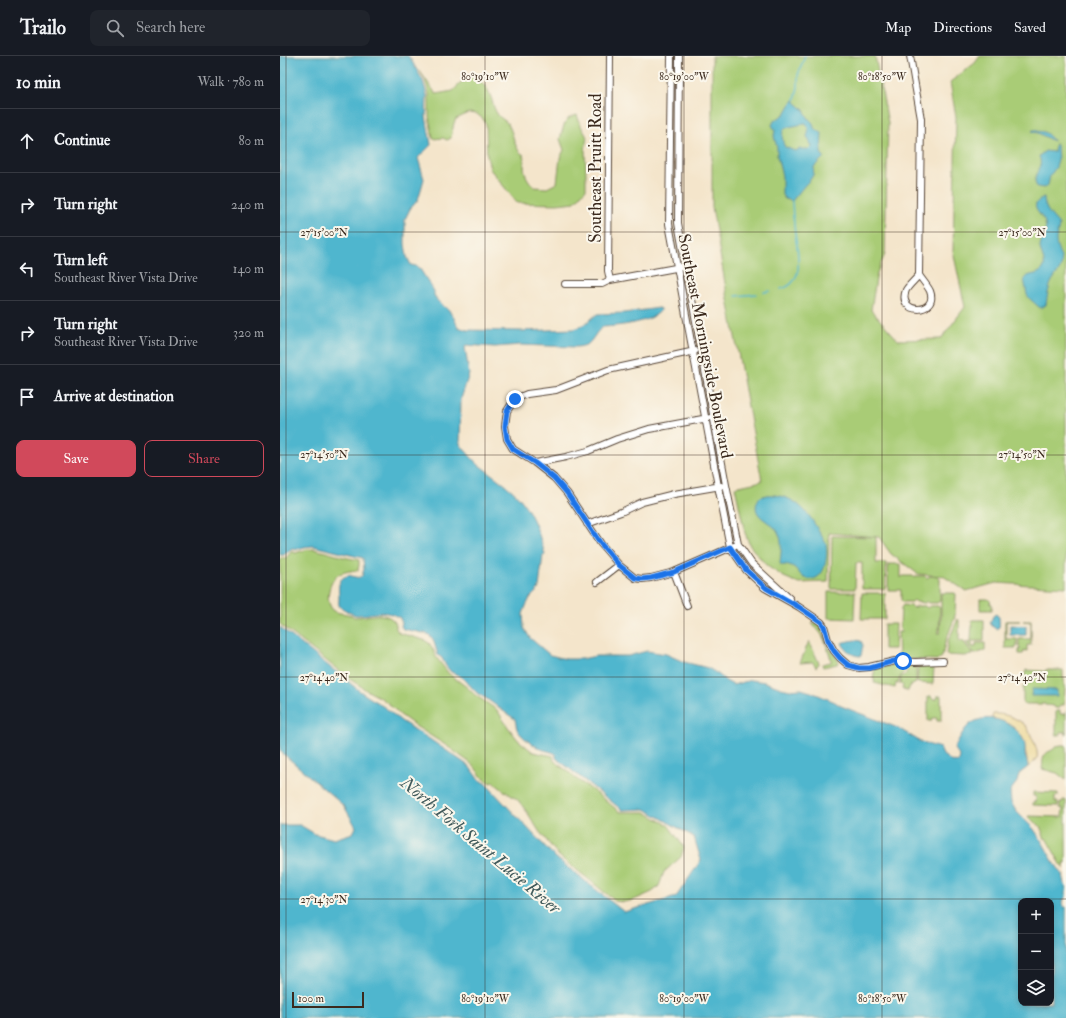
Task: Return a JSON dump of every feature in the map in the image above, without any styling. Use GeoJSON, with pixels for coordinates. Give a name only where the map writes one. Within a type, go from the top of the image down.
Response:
{"type":"FeatureCollection","features":[{"type":"Feature","properties":{"kind":"street","name":"Southeast Pruitt Road"},"geometry":{"type":"LineString","coordinates":[[610,56],[608,263],[610,280]]}},
{"type":"Feature","properties":{"kind":"street","name":"Southeast Morningside Boulevard"},"geometry":{"type":"LineString","coordinates":[[671,56],[669,224],[730,547],[746,570],[766,588],[821,622],[834,651],[848,665],[859,668],[870,668],[894,661],[943,661]]}},
{"type":"Feature","properties":{"kind":"street","name":"Southeast Morningside Boulevard"},"geometry":{"type":"LineString","coordinates":[[680,56],[678,223],[738,544],[752,564],[799,607]]}},
{"type":"Feature","properties":{"kind":"street"},"geometry":{"type":"LineString","coordinates":[[910,56],[921,119],[919,276],[930,290],[931,298],[928,305],[923,309],[917,310],[910,308],[906,303],[905,296],[907,289],[919,276]]}},
{"type":"Feature","properties":{"kind":"street"},"geometry":{"type":"LineString","coordinates":[[670,115],[679,115]]}},
{"type":"Feature","properties":{"kind":"street"},"geometry":{"type":"LineString","coordinates":[[669,191],[678,191]]}},
{"type":"Feature","properties":{"kind":"street"},"geometry":{"type":"LineString","coordinates":[[565,284],[602,284],[610,280],[686,266]]}},
{"type":"Feature","properties":{"kind":"street"},"geometry":{"type":"LineString","coordinates":[[701,350],[608,370],[556,390],[527,394],[515,399],[507,411],[505,426],[507,439],[513,449],[535,463],[554,478],[563,488],[601,544],[619,565],[635,578],[651,578],[674,572],[738,544]]}},
{"type":"Feature","properties":{"kind":"street"},"geometry":{"type":"LineString","coordinates":[[535,463],[566,458],[618,439],[649,430],[714,417]]}},
{"type":"Feature","properties":{"kind":"street"},"geometry":{"type":"LineString","coordinates":[[587,524],[621,512],[642,502],[674,494],[726,485]]}},
{"type":"Feature","properties":{"kind":"street"},"geometry":{"type":"LineString","coordinates":[[598,582],[619,565]]}},
{"type":"Feature","properties":{"kind":"street"},"geometry":{"type":"LineString","coordinates":[[674,572],[687,606]]}},
{"type":"Feature","properties":{"kind":"green space"},"geometry":{"type":"Polygon","coordinates":[[[712,56],[875,56],[888,123],[885,254],[877,273],[871,310],[898,340],[941,339],[965,307],[953,251],[956,117],[950,82],[975,63],[980,56],[1066,56],[1066,587],[996,583],[966,591],[943,576],[918,574],[891,554],[879,537],[829,533],[828,582],[798,583],[784,577],[767,566],[750,546],[745,533],[735,487],[762,481],[712,207],[712,56]]]}},
{"type":"Feature","properties":{"kind":"green space"},"geometry":{"type":"Polygon","coordinates":[[[419,70],[436,94],[453,91],[468,75],[483,84],[490,95],[494,108],[500,117],[509,125],[517,147],[524,155],[525,172],[534,187],[547,188],[557,183],[560,158],[564,150],[560,139],[564,125],[569,118],[577,115],[587,137],[585,151],[586,189],[575,202],[557,204],[517,203],[490,169],[487,156],[486,124],[477,114],[469,113],[456,119],[451,138],[447,140],[443,138],[433,139],[429,116],[429,94],[425,80],[419,70]]]}},
{"type":"Feature","properties":{"kind":"green space"},"geometry":{"type":"Polygon","coordinates":[[[832,536],[876,537],[876,563],[886,563],[885,589],[862,589],[862,563],[856,563],[855,589],[831,589],[832,536]]]}},
{"type":"Feature","properties":{"kind":"green space"},"geometry":{"type":"Polygon","coordinates":[[[313,549],[359,560],[358,570],[342,573],[333,580],[328,596],[330,606],[333,610],[354,617],[383,615],[392,619],[396,624],[396,629],[399,633],[424,640],[429,643],[436,657],[449,674],[497,710],[518,740],[533,752],[553,756],[554,761],[620,812],[645,812],[668,825],[684,847],[681,857],[664,872],[659,886],[652,892],[634,900],[624,902],[615,901],[559,856],[539,831],[518,800],[493,782],[490,783],[482,777],[473,765],[399,714],[381,698],[348,678],[280,624],[280,558],[286,558],[292,551],[295,553],[313,549]]]}},
{"type":"Feature","properties":{"kind":"green space"},"geometry":{"type":"Polygon","coordinates":[[[888,564],[901,564],[901,578],[903,576],[912,576],[914,578],[917,576],[925,576],[927,578],[930,576],[938,577],[940,579],[940,601],[937,603],[929,603],[927,601],[925,603],[916,602],[914,600],[912,602],[903,602],[901,600],[901,590],[888,590],[888,564]]]}},
{"type":"Feature","properties":{"kind":"green space"},"geometry":{"type":"Polygon","coordinates":[[[828,592],[855,592],[854,619],[828,618],[828,592]]]}},
{"type":"Feature","properties":{"kind":"green space"},"geometry":{"type":"Polygon","coordinates":[[[862,593],[885,593],[885,619],[861,619],[862,593]]]}},
{"type":"Feature","properties":{"kind":"green space"},"geometry":{"type":"Polygon","coordinates":[[[942,593],[956,594],[955,617],[945,643],[942,657],[937,660],[900,658],[898,632],[902,632],[900,629],[901,608],[903,605],[914,608],[916,606],[925,606],[927,608],[930,606],[938,606],[940,608],[939,630],[937,633],[940,633],[942,593]]]}},
{"type":"Feature","properties":{"kind":"green space"},"geometry":{"type":"Polygon","coordinates":[[[980,599],[988,599],[991,602],[989,603],[992,604],[992,610],[980,610],[980,599]]]}},
{"type":"Feature","properties":{"kind":"green space"},"geometry":{"type":"Polygon","coordinates":[[[958,619],[959,640],[964,642],[973,655],[946,655],[948,641],[958,619]]]}},
{"type":"Feature","properties":{"kind":"green space"},"geometry":{"type":"Polygon","coordinates":[[[972,620],[984,620],[984,641],[971,641],[972,620]]]}},
{"type":"Feature","properties":{"kind":"green space"},"geometry":{"type":"Polygon","coordinates":[[[1005,621],[1006,639],[1017,639],[1016,648],[1005,648],[1005,621]]]}},
{"type":"Feature","properties":{"kind":"green space"},"geometry":{"type":"Polygon","coordinates":[[[812,623],[817,623],[819,625],[823,631],[828,646],[839,663],[823,667],[822,664],[831,662],[831,659],[823,637],[812,623]]]}},
{"type":"Feature","properties":{"kind":"green space"},"geometry":{"type":"Polygon","coordinates":[[[884,624],[896,624],[895,649],[884,649],[884,624]]]}},
{"type":"Feature","properties":{"kind":"green space"},"geometry":{"type":"Polygon","coordinates":[[[1019,639],[1031,639],[1031,645],[1027,645],[1027,651],[1024,650],[1023,654],[1019,654],[1019,639]]]}},
{"type":"Feature","properties":{"kind":"green space"},"geometry":{"type":"Polygon","coordinates":[[[809,641],[819,663],[816,667],[813,662],[800,663],[809,641]]]}},
{"type":"Feature","properties":{"kind":"green space"},"geometry":{"type":"Polygon","coordinates":[[[966,642],[972,643],[972,647],[976,647],[976,643],[985,643],[985,650],[974,654],[966,642]]]}},
{"type":"Feature","properties":{"kind":"green space"},"geometry":{"type":"Polygon","coordinates":[[[896,664],[904,665],[906,667],[899,679],[898,684],[896,683],[895,688],[874,683],[875,679],[873,678],[875,669],[896,664]]]}},
{"type":"Feature","properties":{"kind":"green space"},"geometry":{"type":"Polygon","coordinates":[[[908,666],[916,667],[916,683],[910,686],[908,691],[902,689],[903,685],[900,684],[901,677],[906,674],[908,666]]]}},
{"type":"Feature","properties":{"kind":"green space"},"geometry":{"type":"Polygon","coordinates":[[[934,666],[933,684],[917,682],[919,667],[934,666]]]}},
{"type":"Feature","properties":{"kind":"green space"},"geometry":{"type":"Polygon","coordinates":[[[1026,670],[1045,672],[1045,670],[1063,670],[1065,687],[1064,705],[1060,705],[1060,708],[1055,708],[1054,706],[1045,704],[1023,703],[1023,687],[1025,687],[1026,670]]]}},
{"type":"Feature","properties":{"kind":"green space"},"geometry":{"type":"Polygon","coordinates":[[[928,696],[931,696],[932,699],[937,699],[937,696],[941,696],[941,721],[937,721],[937,718],[932,718],[931,721],[928,721],[928,696]]]}},
{"type":"Feature","properties":{"kind":"green space"},"geometry":{"type":"Polygon","coordinates":[[[1056,711],[1060,711],[1060,714],[1065,714],[1066,711],[1066,732],[1060,732],[1060,735],[1056,735],[1056,711]]]}},
{"type":"Feature","properties":{"kind":"green space"},"geometry":{"type":"Polygon","coordinates":[[[1066,745],[1066,780],[1057,773],[1042,769],[1043,758],[1046,753],[1056,746],[1066,745]]]}},
{"type":"Feature","properties":{"kind":"green space"},"geometry":{"type":"Polygon","coordinates":[[[1033,792],[1058,793],[1058,796],[1055,796],[1055,802],[1058,802],[1058,806],[1033,805],[1033,802],[1036,802],[1036,796],[1033,796],[1033,792]]]}},
{"type":"Feature","properties":{"kind":"green space"},"geometry":{"type":"Polygon","coordinates":[[[1063,800],[1066,800],[1066,863],[1064,863],[1064,869],[1046,838],[1045,839],[1040,826],[1028,816],[1062,817],[1063,808],[1060,808],[1060,802],[1063,802],[1063,800]]]}},
{"type":"Feature","properties":{"kind":"sand"},"geometry":{"type":"Polygon","coordinates":[[[993,714],[1001,714],[1010,717],[1026,726],[1035,745],[1037,754],[1037,759],[1028,767],[1024,747],[1020,738],[1009,725],[992,718],[993,714]]]}},
{"type":"Feature","properties":{"kind":"water","name":"North Fork Saint Lucie River"},"geometry":{"type":"Polygon","coordinates":[[[280,56],[408,56],[423,81],[427,95],[426,116],[431,145],[418,158],[424,179],[418,200],[410,209],[405,219],[405,244],[407,257],[411,265],[420,269],[434,291],[434,296],[449,310],[458,327],[467,330],[521,331],[574,329],[584,325],[597,314],[624,313],[659,308],[661,310],[657,314],[643,321],[626,325],[603,327],[588,344],[580,347],[520,345],[495,347],[466,345],[465,347],[469,374],[461,399],[460,444],[476,463],[518,496],[522,501],[536,527],[545,555],[543,555],[538,590],[530,598],[523,614],[524,628],[530,638],[550,655],[566,659],[582,659],[596,656],[628,656],[647,651],[666,654],[684,662],[708,668],[733,685],[751,680],[765,682],[790,690],[801,689],[898,728],[921,742],[940,748],[943,755],[952,762],[955,761],[957,763],[960,757],[954,749],[969,725],[983,719],[991,719],[999,720],[1013,727],[1024,741],[1028,767],[1019,774],[1017,782],[1010,791],[1011,802],[1016,811],[1033,828],[1040,838],[1063,875],[1066,890],[1063,905],[1066,907],[1066,1018],[280,1018],[280,825],[300,825],[315,834],[334,839],[353,833],[356,827],[344,806],[280,751],[280,627],[361,692],[387,709],[401,721],[469,766],[478,779],[486,784],[555,857],[624,912],[676,897],[701,860],[694,837],[645,809],[622,810],[556,758],[556,754],[541,749],[525,739],[517,730],[515,719],[477,693],[465,680],[451,672],[442,658],[438,655],[433,639],[428,634],[403,629],[400,618],[389,613],[355,615],[340,607],[340,582],[343,577],[362,576],[364,569],[363,558],[313,546],[295,550],[292,548],[284,555],[280,555],[280,56]]]}},
{"type":"Feature","properties":{"kind":"water"},"geometry":{"type":"Polygon","coordinates":[[[795,100],[795,102],[804,110],[813,123],[814,128],[822,133],[821,153],[824,157],[814,167],[813,175],[810,180],[792,201],[785,199],[782,195],[782,176],[777,156],[774,136],[775,130],[772,125],[774,121],[785,114],[795,100]],[[806,123],[785,128],[782,138],[785,147],[795,151],[800,149],[810,149],[812,147],[807,137],[808,129],[806,123]]]}},
{"type":"Feature","properties":{"kind":"water"},"geometry":{"type":"Polygon","coordinates":[[[1033,130],[1044,132],[1053,141],[1033,132],[1033,130]]]}},
{"type":"Feature","properties":{"kind":"water"},"geometry":{"type":"Polygon","coordinates":[[[1055,143],[1057,144],[1058,161],[1056,167],[1050,176],[1048,185],[1044,188],[1037,187],[1035,178],[1040,164],[1039,156],[1045,151],[1054,152],[1055,143]]]}},
{"type":"Feature","properties":{"kind":"water"},"geometry":{"type":"Polygon","coordinates":[[[1043,197],[1050,214],[1059,225],[1056,240],[1062,263],[1052,281],[1046,305],[1040,308],[1027,295],[1024,279],[1041,271],[1044,266],[1040,247],[1046,226],[1035,206],[1043,197]]]}},
{"type":"Feature","properties":{"kind":"water"},"geometry":{"type":"Polygon","coordinates":[[[766,495],[783,496],[790,499],[802,508],[813,521],[827,548],[823,571],[816,578],[804,578],[792,566],[781,565],[780,536],[775,528],[762,518],[756,510],[756,504],[759,498],[766,495]]]}},
{"type":"Feature","properties":{"kind":"water"},"geometry":{"type":"Polygon","coordinates":[[[996,614],[999,617],[999,627],[996,629],[990,623],[993,616],[996,614]]]}},
{"type":"Feature","properties":{"kind":"water"},"geometry":{"type":"Polygon","coordinates":[[[1010,625],[1026,626],[1026,635],[1010,635],[1010,625]]]}},
{"type":"Feature","properties":{"kind":"water"},"geometry":{"type":"Polygon","coordinates":[[[855,640],[861,641],[863,645],[861,656],[850,652],[842,643],[855,640]]]}},
{"type":"Feature","properties":{"kind":"water"},"geometry":{"type":"Polygon","coordinates":[[[1032,689],[1057,690],[1057,696],[1031,696],[1032,689]]]}},
{"type":"Feature","properties":{"kind":"waterway"},"geometry":{"type":"LineString","coordinates":[[795,100],[798,87],[798,75],[805,56]]}},
{"type":"Feature","properties":{"kind":"waterway"},"geometry":{"type":"LineString","coordinates":[[781,289],[790,285],[796,278],[798,269],[792,201]]}},
{"type":"Feature","properties":{"kind":"waterway"},"geometry":{"type":"LineString","coordinates":[[764,292],[770,291]]}},
{"type":"Feature","properties":{"kind":"waterway"},"geometry":{"type":"LineString","coordinates":[[736,296],[756,294]]}},
{"type":"Feature","properties":{"kind":"route"},"geometry":{"type":"LineString","coordinates":[[515,399],[507,411],[505,426],[507,439],[513,449],[535,463],[554,478],[567,493],[601,544],[619,565],[635,578],[651,578],[674,572],[730,547],[746,570],[766,588],[821,622],[834,651],[848,665],[859,668],[870,668],[894,661],[903,661]]}}]}
